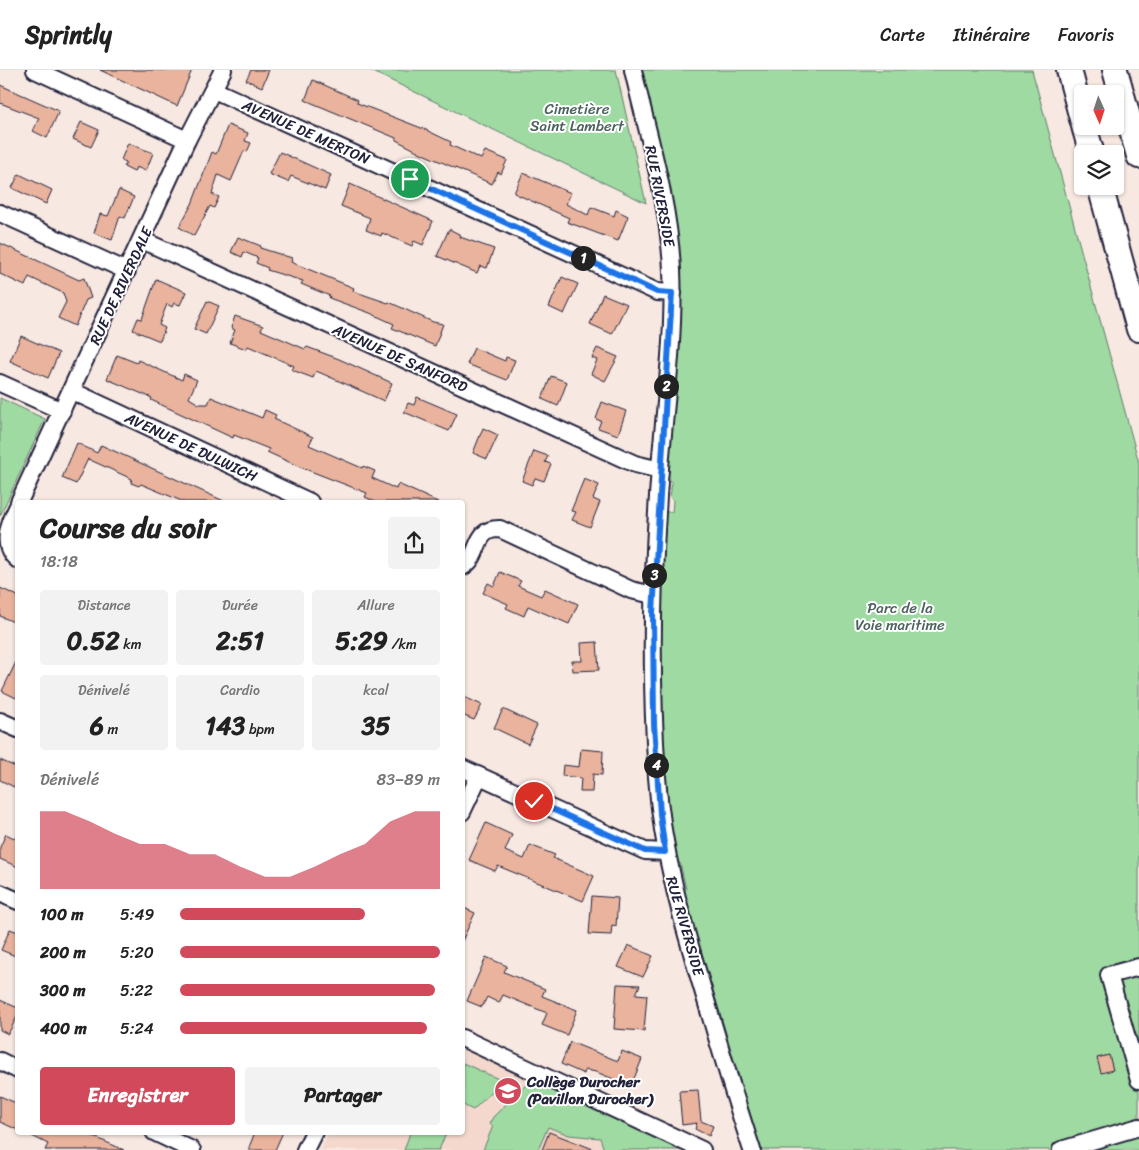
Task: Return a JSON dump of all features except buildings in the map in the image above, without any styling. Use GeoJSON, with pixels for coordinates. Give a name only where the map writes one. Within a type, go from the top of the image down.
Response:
{"type":"FeatureCollection","features":[{"type":"Feature","properties":{"kind":"highway"},"geometry":{"type":"LineString","coordinates":[[1069,70],[1074,89]]}},
{"type":"Feature","properties":{"kind":"highway"},"geometry":{"type":"LineString","coordinates":[[1116,70],[1139,156]]}},
{"type":"Feature","properties":{"kind":"highway"},"geometry":{"type":"LineString","coordinates":[[1102,195],[1139,330]]}},
{"type":"Feature","properties":{"kind":"street"},"geometry":{"type":"LineString","coordinates":[[35,70],[187,140]]}},
{"type":"Feature","properties":{"kind":"street","name":"RUE DE RIVERDALE"},"geometry":{"type":"LineString","coordinates":[[20,500],[187,140],[223,70]]}},
{"type":"Feature","properties":{"kind":"street","name":"RUE RIVERSIDE"},"geometry":{"type":"LineString","coordinates":[[633,70],[668,225],[672,293],[653,594],[654,724],[660,814],[665,852],[680,912],[752,1150]]}},
{"type":"Feature","properties":{"kind":"street","name":"AVENUE DE MERTON"},"geometry":{"type":"LineString","coordinates":[[214,90],[657,292],[672,293]]}},
{"type":"Feature","properties":{"kind":"street"},"geometry":{"type":"LineString","coordinates":[[0,213],[127,271]]}},
{"type":"Feature","properties":{"kind":"street","name":"AVENUE DE SANFORD"},"geometry":{"type":"LineString","coordinates":[[142,240],[634,464],[660,470]]}},
{"type":"Feature","properties":{"kind":"street"},"geometry":{"type":"LineString","coordinates":[[0,383],[62,411]]}},
{"type":"Feature","properties":{"kind":"street","name":"AVENUE DE DULWICH"},"geometry":{"type":"LineString","coordinates":[[72,391],[306,500]]}},
{"type":"Feature","properties":{"kind":"street"},"geometry":{"type":"LineString","coordinates":[[15,512],[6,531],[6,547],[15,557]]}},
{"type":"Feature","properties":{"kind":"street"},"geometry":{"type":"LineString","coordinates":[[465,565],[469,563],[483,534],[490,529],[500,529],[631,590],[653,594]]}},
{"type":"Feature","properties":{"kind":"street"},"geometry":{"type":"LineString","coordinates":[[0,722],[15,729]]}},
{"type":"Feature","properties":{"kind":"street"},"geometry":{"type":"LineString","coordinates":[[465,769],[645,851],[665,852]]}},
{"type":"Feature","properties":{"kind":"street"},"geometry":{"type":"LineString","coordinates":[[465,806],[479,776]]}},
{"type":"Feature","properties":{"kind":"street"},"geometry":{"type":"LineString","coordinates":[[0,892],[15,900]]}},
{"type":"Feature","properties":{"kind":"street"},"geometry":{"type":"LineString","coordinates":[[1139,967],[1109,976],[1139,1080]]}},
{"type":"Feature","properties":{"kind":"street"},"geometry":{"type":"LineString","coordinates":[[465,1039],[702,1150]]}},
{"type":"Feature","properties":{"kind":"street"},"geometry":{"type":"LineString","coordinates":[[0,1062],[15,1069]]}},
{"type":"Feature","properties":{"kind":"street"},"geometry":{"type":"LineString","coordinates":[[1061,1150],[1139,1127]]}},
{"type":"Feature","properties":{"kind":"street"},"geometry":{"type":"LineString","coordinates":[[160,1135],[192,1150]]}},
{"type":"Feature","properties":{"kind":"street"},"geometry":{"type":"LineString","coordinates":[[305,1150],[312,1135]]}},
{"type":"Feature","properties":{"kind":"shaded area","name":"Collège Durocher (Pavillon Durocher)"},"geometry":{"type":"Polygon","coordinates":[[[465,1050],[681,1150],[320,1150],[328,1135],[465,1135],[465,1050]]]}},
{"type":"Feature","properties":{"kind":"green space","name":"Cimetière Saint Lambert"},"geometry":{"type":"Polygon","coordinates":[[[369,70],[616,70],[646,203],[369,70]]]}},
{"type":"Feature","properties":{"kind":"green space","name":"Parc de la Voie maritime"},"geometry":{"type":"Polygon","coordinates":[[[642,70],[1032,70],[1139,463],[1139,1150],[761,1150],[683,890],[686,889],[680,863],[677,863],[670,820],[663,732],[661,644],[666,512],[672,512],[673,501],[670,497],[672,482],[668,481],[680,303],[680,273],[669,185],[642,70]]]}},
{"type":"Feature","properties":{"kind":"green space"},"geometry":{"type":"Polygon","coordinates":[[[0,398],[45,419],[0,516],[0,398]]]}},
{"type":"Feature","properties":{"kind":"green space"},"geometry":{"type":"Polygon","coordinates":[[[465,1064],[503,1081],[473,1110],[465,1106],[465,1064]]]}},
{"type":"Feature","properties":{"kind":"green space"},"geometry":{"type":"Polygon","coordinates":[[[531,1080],[683,1150],[604,1150],[600,1138],[569,1135],[548,1127],[538,1150],[483,1150],[493,1126],[489,1124],[493,1117],[531,1080]]]}},
{"type":"Feature","properties":{"kind":"green space"},"geometry":{"type":"Polygon","coordinates":[[[409,1135],[445,1135],[439,1150],[404,1150],[409,1135]]]}},
{"type":"Feature","properties":{"kind":"place","name":"Collège Durocher (Pavillon Durocher)"},"geometry":{"type":"Point","coordinates":[508,1091]}},
{"type":"Feature","properties":{"kind":"route"},"geometry":{"type":"LineString","coordinates":[[410,179],[657,292],[672,293],[654,572],[652,659],[657,776],[665,852],[645,851],[534,801]]}}]}
